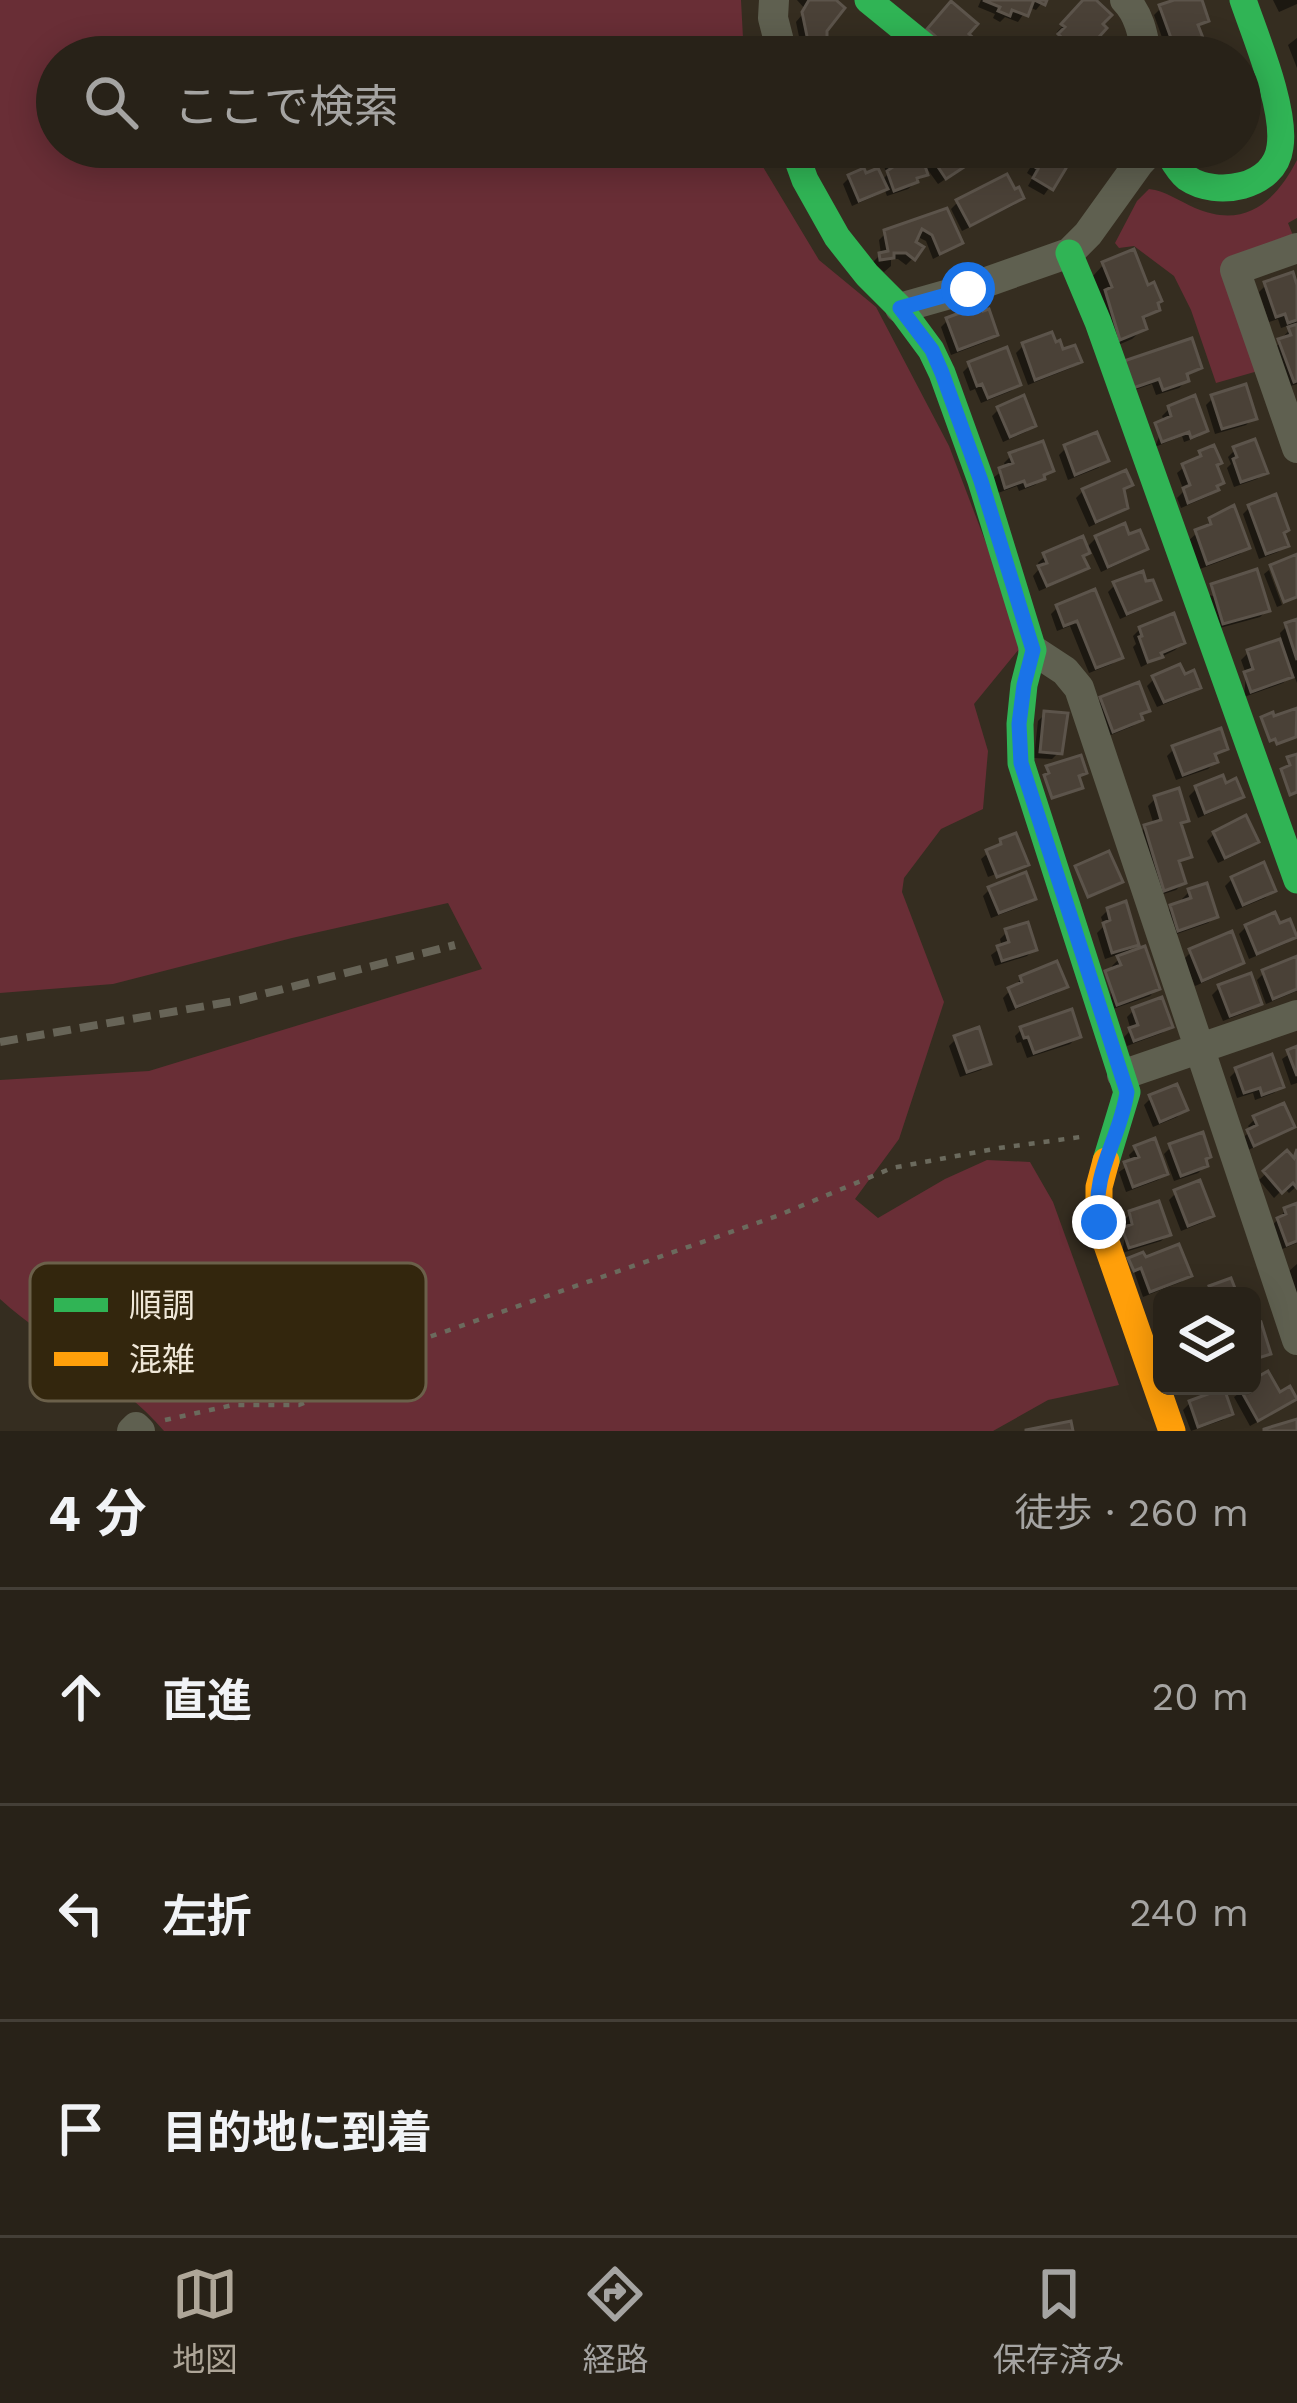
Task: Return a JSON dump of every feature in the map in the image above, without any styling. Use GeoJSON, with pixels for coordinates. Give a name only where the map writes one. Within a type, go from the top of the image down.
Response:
{"type":"FeatureCollection","features":[{"type":"Feature","properties":{"kind":"street"},"geometry":{"type":"LineString","coordinates":[[774,0],[777,36]]}},
{"type":"Feature","properties":{"kind":"street"},"geometry":{"type":"LineString","coordinates":[[868,0],[912,36]]}},
{"type":"Feature","properties":{"kind":"street"},"geometry":{"type":"LineString","coordinates":[[1125,0],[1134,9],[1143,36]]}},
{"type":"Feature","properties":{"kind":"street"},"geometry":{"type":"LineString","coordinates":[[1244,0],[1255,36]]}},
{"type":"Feature","properties":{"kind":"street"},"geometry":{"type":"LineString","coordinates":[[1178,168],[1206,188],[1236,189],[1253,183],[1269,169],[1280,153],[1279,122],[1261,56]]}},
{"type":"Feature","properties":{"kind":"street"},"geometry":{"type":"LineString","coordinates":[[801,168],[836,237],[932,350],[981,481],[1033,650],[1019,724],[1021,763],[1127,1092],[1098,1182],[1099,1222],[1172,1431]]}},
{"type":"Feature","properties":{"kind":"street"},"geometry":{"type":"LineString","coordinates":[[900,308],[1069,253],[1134,168]]}},
{"type":"Feature","properties":{"kind":"street"},"geometry":{"type":"LineString","coordinates":[[1297,248],[1235,270],[1297,448]]}},
{"type":"Feature","properties":{"kind":"street"},"geometry":{"type":"LineString","coordinates":[[1069,253],[1098,322],[1297,880]]}},
{"type":"Feature","properties":{"kind":"street"},"geometry":{"type":"LineString","coordinates":[[1033,650],[1065,670],[1079,688],[1297,1340]]}},
{"type":"Feature","properties":{"kind":"street"},"geometry":{"type":"LineString","coordinates":[[1122,1075],[1297,1015]]}},
{"type":"Feature","properties":{"kind":"path"},"geometry":{"type":"LineString","coordinates":[[426,1338],[778,1216],[892,1168],[1080,1137]]}},
{"type":"Feature","properties":{"kind":"path"},"geometry":{"type":"LineString","coordinates":[[136,1430],[233,1405],[309,1401]]}},
{"type":"Feature","properties":{"kind":"shaded area"},"geometry":{"type":"Polygon","coordinates":[[[0,0],[741,0],[743,36],[36,36],[36,168],[764,168],[819,260],[876,307],[949,446],[1024,643],[974,704],[988,751],[983,809],[941,829],[904,878],[902,892],[944,1002],[899,1139],[855,1199],[878,1218],[987,1160],[1030,1162],[1053,1202],[1119,1385],[1048,1400],[993,1431],[164,1431],[134,1401],[426,1401],[426,1263],[30,1263],[30,1323],[0,1299],[0,1080],[149,1071],[482,969],[448,903],[113,984],[0,993],[0,0]]]}},
{"type":"Feature","properties":{"kind":"shaded area"},"geometry":{"type":"Polygon","coordinates":[[[1297,160],[1297,218],[1288,223],[1294,238],[1225,267],[1265,369],[1216,383],[1174,276],[1134,246],[1119,248],[1115,243],[1137,201],[1149,189],[1213,214],[1243,213],[1268,200],[1297,160]]]}},
{"type":"Feature","properties":{"kind":"building"},"geometry":{"type":"Polygon","coordinates":[[[809,0],[836,0],[845,8],[827,36],[807,36],[802,12],[809,0]]]}},
{"type":"Feature","properties":{"kind":"building"},"geometry":{"type":"Polygon","coordinates":[[[983,0],[1034,0],[1028,16],[1012,10],[1010,16],[983,0]]]}},
{"type":"Feature","properties":{"kind":"building"},"geometry":{"type":"Polygon","coordinates":[[[1083,0],[1096,0],[1112,15],[1100,36],[1060,36],[1065,27],[1061,24],[1083,0]]]}},
{"type":"Feature","properties":{"kind":"building"},"geometry":{"type":"Polygon","coordinates":[[[1202,0],[1209,21],[1198,25],[1202,36],[1170,36],[1159,5],[1202,0]]]}},
{"type":"Feature","properties":{"kind":"building"},"geometry":{"type":"Polygon","coordinates":[[[951,1],[978,24],[971,36],[935,36],[927,29],[951,1]]]}},
{"type":"Feature","properties":{"kind":"building"},"geometry":{"type":"Polygon","coordinates":[[[864,168],[866,173],[878,168],[888,189],[859,201],[848,175],[864,168]]]}},
{"type":"Feature","properties":{"kind":"building"},"geometry":{"type":"Polygon","coordinates":[[[926,168],[928,175],[894,191],[887,171],[926,168]]]}},
{"type":"Feature","properties":{"kind":"building"},"geometry":{"type":"Polygon","coordinates":[[[939,168],[963,168],[946,179],[939,168]]]}},
{"type":"Feature","properties":{"kind":"building"},"geometry":{"type":"Polygon","coordinates":[[[1066,168],[1053,190],[1033,178],[1038,169],[1066,168]]]}},
{"type":"Feature","properties":{"kind":"building"},"geometry":{"type":"Polygon","coordinates":[[[1007,174],[1024,198],[970,226],[956,200],[1007,174]]]}},
{"type":"Feature","properties":{"kind":"building"},"geometry":{"type":"Polygon","coordinates":[[[947,208],[963,243],[940,254],[932,235],[922,229],[916,242],[924,247],[915,260],[906,253],[894,253],[894,258],[880,260],[879,253],[888,251],[884,230],[947,208]]]}},
{"type":"Feature","properties":{"kind":"building"},"geometry":{"type":"Polygon","coordinates":[[[1134,249],[1148,285],[1154,282],[1162,301],[1160,310],[1143,317],[1147,329],[1120,340],[1105,290],[1112,287],[1102,262],[1134,249]]]}},
{"type":"Feature","properties":{"kind":"building"},"geometry":{"type":"Polygon","coordinates":[[[1293,272],[1297,320],[1288,323],[1285,314],[1276,317],[1264,282],[1293,272]]]}},
{"type":"Feature","properties":{"kind":"building"},"geometry":{"type":"Polygon","coordinates":[[[981,305],[983,311],[989,309],[998,335],[958,350],[946,318],[981,305]]]}},
{"type":"Feature","properties":{"kind":"building"},"geometry":{"type":"Polygon","coordinates":[[[1297,324],[1294,382],[1278,339],[1291,335],[1288,327],[1297,324]]]}},
{"type":"Feature","properties":{"kind":"building"},"geometry":{"type":"Polygon","coordinates":[[[1052,332],[1063,349],[1075,345],[1082,362],[1035,380],[1022,343],[1052,332]]]}},
{"type":"Feature","properties":{"kind":"building"},"geometry":{"type":"Polygon","coordinates":[[[1192,338],[1202,368],[1187,374],[1189,381],[1163,390],[1159,379],[1133,388],[1124,361],[1192,338]]]}},
{"type":"Feature","properties":{"kind":"building"},"geometry":{"type":"Polygon","coordinates":[[[1007,347],[1021,385],[988,398],[982,384],[977,386],[968,362],[1007,347]]]}},
{"type":"Feature","properties":{"kind":"building"},"geometry":{"type":"Polygon","coordinates":[[[1246,384],[1257,419],[1222,429],[1211,395],[1246,384]]]}},
{"type":"Feature","properties":{"kind":"building"},"geometry":{"type":"Polygon","coordinates":[[[1024,395],[1036,426],[1010,437],[997,407],[1024,395]]]}},
{"type":"Feature","properties":{"kind":"building"},"geometry":{"type":"Polygon","coordinates":[[[1195,395],[1208,431],[1162,442],[1155,423],[1171,416],[1168,406],[1195,395]]]}},
{"type":"Feature","properties":{"kind":"building"},"geometry":{"type":"Polygon","coordinates":[[[1097,432],[1109,461],[1075,475],[1064,445],[1097,432]]]}},
{"type":"Feature","properties":{"kind":"building"},"geometry":{"type":"Polygon","coordinates":[[[1255,439],[1268,473],[1241,482],[1233,447],[1255,439]]]}},
{"type":"Feature","properties":{"kind":"building"},"geometry":{"type":"Polygon","coordinates":[[[1043,441],[1054,471],[1026,486],[1024,481],[1005,488],[999,468],[1013,463],[1009,453],[1043,441]]]}},
{"type":"Feature","properties":{"kind":"building"},"geometry":{"type":"Polygon","coordinates":[[[1214,445],[1224,483],[1217,486],[1219,490],[1188,503],[1183,488],[1190,485],[1182,464],[1214,445]]]}},
{"type":"Feature","properties":{"kind":"building"},"geometry":{"type":"Polygon","coordinates":[[[1126,470],[1133,485],[1124,489],[1128,508],[1096,522],[1082,489],[1126,470]]]}},
{"type":"Feature","properties":{"kind":"building"},"geometry":{"type":"Polygon","coordinates":[[[1276,494],[1289,530],[1284,533],[1289,546],[1266,554],[1248,505],[1276,494]]]}},
{"type":"Feature","properties":{"kind":"building"},"geometry":{"type":"Polygon","coordinates":[[[1234,505],[1250,548],[1207,564],[1195,530],[1234,505]]]}},
{"type":"Feature","properties":{"kind":"building"},"geometry":{"type":"Polygon","coordinates":[[[1125,523],[1129,534],[1140,530],[1148,549],[1108,567],[1095,536],[1125,523]]]}},
{"type":"Feature","properties":{"kind":"building"},"geometry":{"type":"Polygon","coordinates":[[[1083,536],[1090,553],[1083,556],[1089,568],[1047,586],[1038,566],[1047,563],[1043,553],[1083,536]]]}},
{"type":"Feature","properties":{"kind":"building"},"geometry":{"type":"Polygon","coordinates":[[[1297,554],[1297,597],[1284,602],[1270,565],[1297,554]]]}},
{"type":"Feature","properties":{"kind":"building"},"geometry":{"type":"Polygon","coordinates":[[[1257,569],[1270,611],[1223,624],[1211,584],[1257,569]]]}},
{"type":"Feature","properties":{"kind":"building"},"geometry":{"type":"Polygon","coordinates":[[[1143,571],[1146,581],[1153,580],[1161,600],[1127,614],[1113,582],[1143,571]]]}},
{"type":"Feature","properties":{"kind":"building"},"geometry":{"type":"Polygon","coordinates":[[[1095,589],[1123,658],[1096,668],[1077,621],[1064,626],[1056,605],[1095,589]]]}},
{"type":"Feature","properties":{"kind":"building"},"geometry":{"type":"Polygon","coordinates":[[[1174,613],[1185,643],[1148,662],[1139,627],[1174,613]]]}},
{"type":"Feature","properties":{"kind":"building"},"geometry":{"type":"Polygon","coordinates":[[[1297,619],[1297,660],[1285,623],[1297,619]]]}},
{"type":"Feature","properties":{"kind":"building"},"geometry":{"type":"Polygon","coordinates":[[[1280,639],[1293,677],[1251,692],[1244,672],[1253,669],[1247,650],[1280,639]]]}},
{"type":"Feature","properties":{"kind":"building"},"geometry":{"type":"Polygon","coordinates":[[[1180,664],[1185,674],[1194,670],[1201,688],[1164,702],[1152,676],[1180,664]]]}},
{"type":"Feature","properties":{"kind":"building"},"geometry":{"type":"Polygon","coordinates":[[[1139,682],[1150,711],[1141,714],[1143,720],[1113,732],[1100,697],[1139,682]]]}},
{"type":"Feature","properties":{"kind":"building"},"geometry":{"type":"Polygon","coordinates":[[[1297,708],[1296,737],[1277,744],[1275,739],[1270,741],[1261,717],[1297,708]]]}},
{"type":"Feature","properties":{"kind":"building"},"geometry":{"type":"Polygon","coordinates":[[[1044,711],[1068,713],[1062,754],[1040,752],[1044,711]]]}},
{"type":"Feature","properties":{"kind":"building"},"geometry":{"type":"Polygon","coordinates":[[[1221,728],[1228,749],[1215,754],[1218,762],[1183,775],[1172,746],[1221,728]]]}},
{"type":"Feature","properties":{"kind":"building"},"geometry":{"type":"Polygon","coordinates":[[[1297,754],[1297,792],[1290,795],[1281,769],[1290,765],[1287,757],[1297,754]]]}},
{"type":"Feature","properties":{"kind":"building"},"geometry":{"type":"Polygon","coordinates":[[[1081,755],[1087,773],[1079,776],[1083,788],[1052,798],[1044,775],[1049,773],[1046,766],[1081,755]]]}},
{"type":"Feature","properties":{"kind":"building"},"geometry":{"type":"Polygon","coordinates":[[[1223,775],[1226,783],[1236,778],[1244,797],[1205,813],[1195,786],[1223,775]]]}},
{"type":"Feature","properties":{"kind":"building"},"geometry":{"type":"Polygon","coordinates":[[[1179,788],[1189,821],[1181,823],[1192,857],[1179,861],[1186,883],[1164,891],[1144,825],[1161,820],[1154,796],[1179,788]]]}},
{"type":"Feature","properties":{"kind":"building"},"geometry":{"type":"Polygon","coordinates":[[[1246,815],[1259,842],[1225,858],[1213,832],[1246,815]]]}},
{"type":"Feature","properties":{"kind":"building"},"geometry":{"type":"Polygon","coordinates":[[[1016,833],[1029,865],[997,877],[986,850],[1016,833]]]}},
{"type":"Feature","properties":{"kind":"building"},"geometry":{"type":"Polygon","coordinates":[[[1109,851],[1123,882],[1088,897],[1075,866],[1109,851]]]}},
{"type":"Feature","properties":{"kind":"building"},"geometry":{"type":"Polygon","coordinates":[[[1264,862],[1276,891],[1243,905],[1231,877],[1264,862]]]}},
{"type":"Feature","properties":{"kind":"building"},"geometry":{"type":"Polygon","coordinates":[[[1026,872],[1036,899],[999,913],[988,887],[1026,872]]]}},
{"type":"Feature","properties":{"kind":"building"},"geometry":{"type":"Polygon","coordinates":[[[1207,883],[1218,917],[1178,931],[1170,905],[1191,898],[1188,889],[1207,883]]]}},
{"type":"Feature","properties":{"kind":"building"},"geometry":{"type":"Polygon","coordinates":[[[1126,901],[1139,945],[1112,953],[1103,923],[1110,920],[1107,908],[1126,901]]]}},
{"type":"Feature","properties":{"kind":"building"},"geometry":{"type":"Polygon","coordinates":[[[1275,912],[1280,923],[1290,919],[1297,937],[1257,954],[1245,925],[1275,912]]]}},
{"type":"Feature","properties":{"kind":"building"},"geometry":{"type":"Polygon","coordinates":[[[1028,922],[1037,950],[1002,961],[997,946],[1009,942],[1005,929],[1028,922]]]}},
{"type":"Feature","properties":{"kind":"building"},"geometry":{"type":"Polygon","coordinates":[[[1232,931],[1244,963],[1202,981],[1189,949],[1232,931]]]}},
{"type":"Feature","properties":{"kind":"building"},"geometry":{"type":"Polygon","coordinates":[[[1145,946],[1160,989],[1117,1005],[1105,971],[1121,965],[1117,956],[1145,946]]]}},
{"type":"Feature","properties":{"kind":"building"},"geometry":{"type":"Polygon","coordinates":[[[1297,956],[1297,989],[1273,999],[1262,970],[1297,956]]]}},
{"type":"Feature","properties":{"kind":"building"},"geometry":{"type":"Polygon","coordinates":[[[1057,961],[1068,987],[1016,1007],[1008,988],[1022,982],[1020,976],[1057,961]]]}},
{"type":"Feature","properties":{"kind":"building"},"geometry":{"type":"Polygon","coordinates":[[[1251,973],[1262,1004],[1230,1016],[1218,985],[1251,973]]]}},
{"type":"Feature","properties":{"kind":"building"},"geometry":{"type":"Polygon","coordinates":[[[1162,997],[1173,1027],[1134,1041],[1129,1028],[1138,1025],[1132,1008],[1162,997]]]}},
{"type":"Feature","properties":{"kind":"building"},"geometry":{"type":"Polygon","coordinates":[[[1072,1009],[1081,1037],[1034,1053],[1020,1027],[1072,1009]]]}},
{"type":"Feature","properties":{"kind":"building"},"geometry":{"type":"Polygon","coordinates":[[[979,1027],[991,1064],[967,1072],[954,1036],[979,1027]]]}},
{"type":"Feature","properties":{"kind":"building"},"geometry":{"type":"Polygon","coordinates":[[[1297,1046],[1297,1076],[1287,1050],[1297,1046]]]}},
{"type":"Feature","properties":{"kind":"building"},"geometry":{"type":"Polygon","coordinates":[[[1272,1054],[1284,1087],[1262,1095],[1260,1088],[1244,1093],[1235,1068],[1272,1054]]]}},
{"type":"Feature","properties":{"kind":"building"},"geometry":{"type":"Polygon","coordinates":[[[1177,1084],[1188,1110],[1160,1122],[1149,1095],[1177,1084]]]}},
{"type":"Feature","properties":{"kind":"building"},"geometry":{"type":"Polygon","coordinates":[[[1284,1103],[1295,1127],[1254,1146],[1247,1130],[1257,1125],[1253,1116],[1284,1103]]]}},
{"type":"Feature","properties":{"kind":"building"},"geometry":{"type":"Polygon","coordinates":[[[1203,1132],[1211,1157],[1206,1159],[1208,1166],[1181,1176],[1169,1144],[1203,1132]]]}},
{"type":"Feature","properties":{"kind":"building"},"geometry":{"type":"Polygon","coordinates":[[[1155,1138],[1168,1174],[1133,1187],[1124,1162],[1139,1157],[1134,1146],[1155,1138]]]}},
{"type":"Feature","properties":{"kind":"building"},"geometry":{"type":"Polygon","coordinates":[[[1297,1149],[1297,1188],[1293,1183],[1282,1193],[1263,1171],[1287,1150],[1294,1158],[1297,1149]]]}},
{"type":"Feature","properties":{"kind":"building"},"geometry":{"type":"Polygon","coordinates":[[[1200,1180],[1214,1216],[1188,1226],[1174,1190],[1200,1180]]]}},
{"type":"Feature","properties":{"kind":"building"},"geometry":{"type":"Polygon","coordinates":[[[1159,1201],[1171,1235],[1129,1248],[1122,1228],[1132,1224],[1129,1211],[1159,1201]]]}},
{"type":"Feature","properties":{"kind":"building"},"geometry":{"type":"Polygon","coordinates":[[[1297,1203],[1297,1241],[1287,1245],[1277,1218],[1286,1214],[1284,1208],[1297,1203]]]}},
{"type":"Feature","properties":{"kind":"building"},"geometry":{"type":"Polygon","coordinates":[[[1179,1244],[1192,1276],[1153,1287],[1150,1292],[1141,1268],[1134,1271],[1128,1258],[1143,1252],[1146,1257],[1179,1244]]]}},
{"type":"Feature","properties":{"kind":"building"},"geometry":{"type":"Polygon","coordinates":[[[1231,1278],[1234,1287],[1209,1287],[1231,1278]]]}},
{"type":"Feature","properties":{"kind":"building"},"geometry":{"type":"Polygon","coordinates":[[[1261,1322],[1271,1354],[1261,1357],[1261,1322]]]}},
{"type":"Feature","properties":{"kind":"building"},"geometry":{"type":"Polygon","coordinates":[[[1268,1371],[1280,1392],[1290,1386],[1297,1399],[1258,1421],[1243,1395],[1261,1395],[1261,1375],[1268,1371]]]}},
{"type":"Feature","properties":{"kind":"building"},"geometry":{"type":"Polygon","coordinates":[[[1226,1395],[1233,1414],[1198,1427],[1189,1401],[1226,1395]]]}},
{"type":"Feature","properties":{"kind":"building"},"geometry":{"type":"Polygon","coordinates":[[[1297,1419],[1297,1431],[1264,1431],[1264,1429],[1297,1419]]]}},
{"type":"Feature","properties":{"kind":"building"},"geometry":{"type":"Polygon","coordinates":[[[1071,1421],[1073,1431],[1026,1431],[1026,1430],[1071,1421]]]}},
{"type":"Feature","properties":{"kind":"railway"},"geometry":{"type":"LineString","coordinates":[[0,1042],[240,1000],[455,945]]}},
{"type":"Feature","properties":{"kind":"traffic: fast"},"geometry":{"type":"LineString","coordinates":[[868,0],[912,36]]}},
{"type":"Feature","properties":{"kind":"traffic: fast"},"geometry":{"type":"LineString","coordinates":[[1243,0],[1256,36]]}},
{"type":"Feature","properties":{"kind":"traffic: fast"},"geometry":{"type":"LineString","coordinates":[[1177,168],[1199,184],[1228,188],[1256,180],[1276,161],[1279,113],[1261,51]]}},
{"type":"Feature","properties":{"kind":"traffic: fast"},"geometry":{"type":"LineString","coordinates":[[801,168],[837,237],[931,350],[981,481],[1033,650],[1024,685],[1021,763],[1127,1092],[1106,1161]]}},
{"type":"Feature","properties":{"kind":"traffic: fast"},"geometry":{"type":"LineString","coordinates":[[1069,253],[1098,322],[1297,880]]}},
{"type":"Feature","properties":{"kind":"traffic: slow"},"geometry":{"type":"LineString","coordinates":[[1106,1161],[1099,1187],[1099,1222],[1172,1431]]}},
{"type":"Feature","properties":{"kind":"route"},"geometry":{"type":"LineString","coordinates":[[968,289],[900,308],[932,350],[942,373],[1033,650],[1019,724],[1021,763],[1127,1092],[1098,1182],[1099,1222]]}}]}
